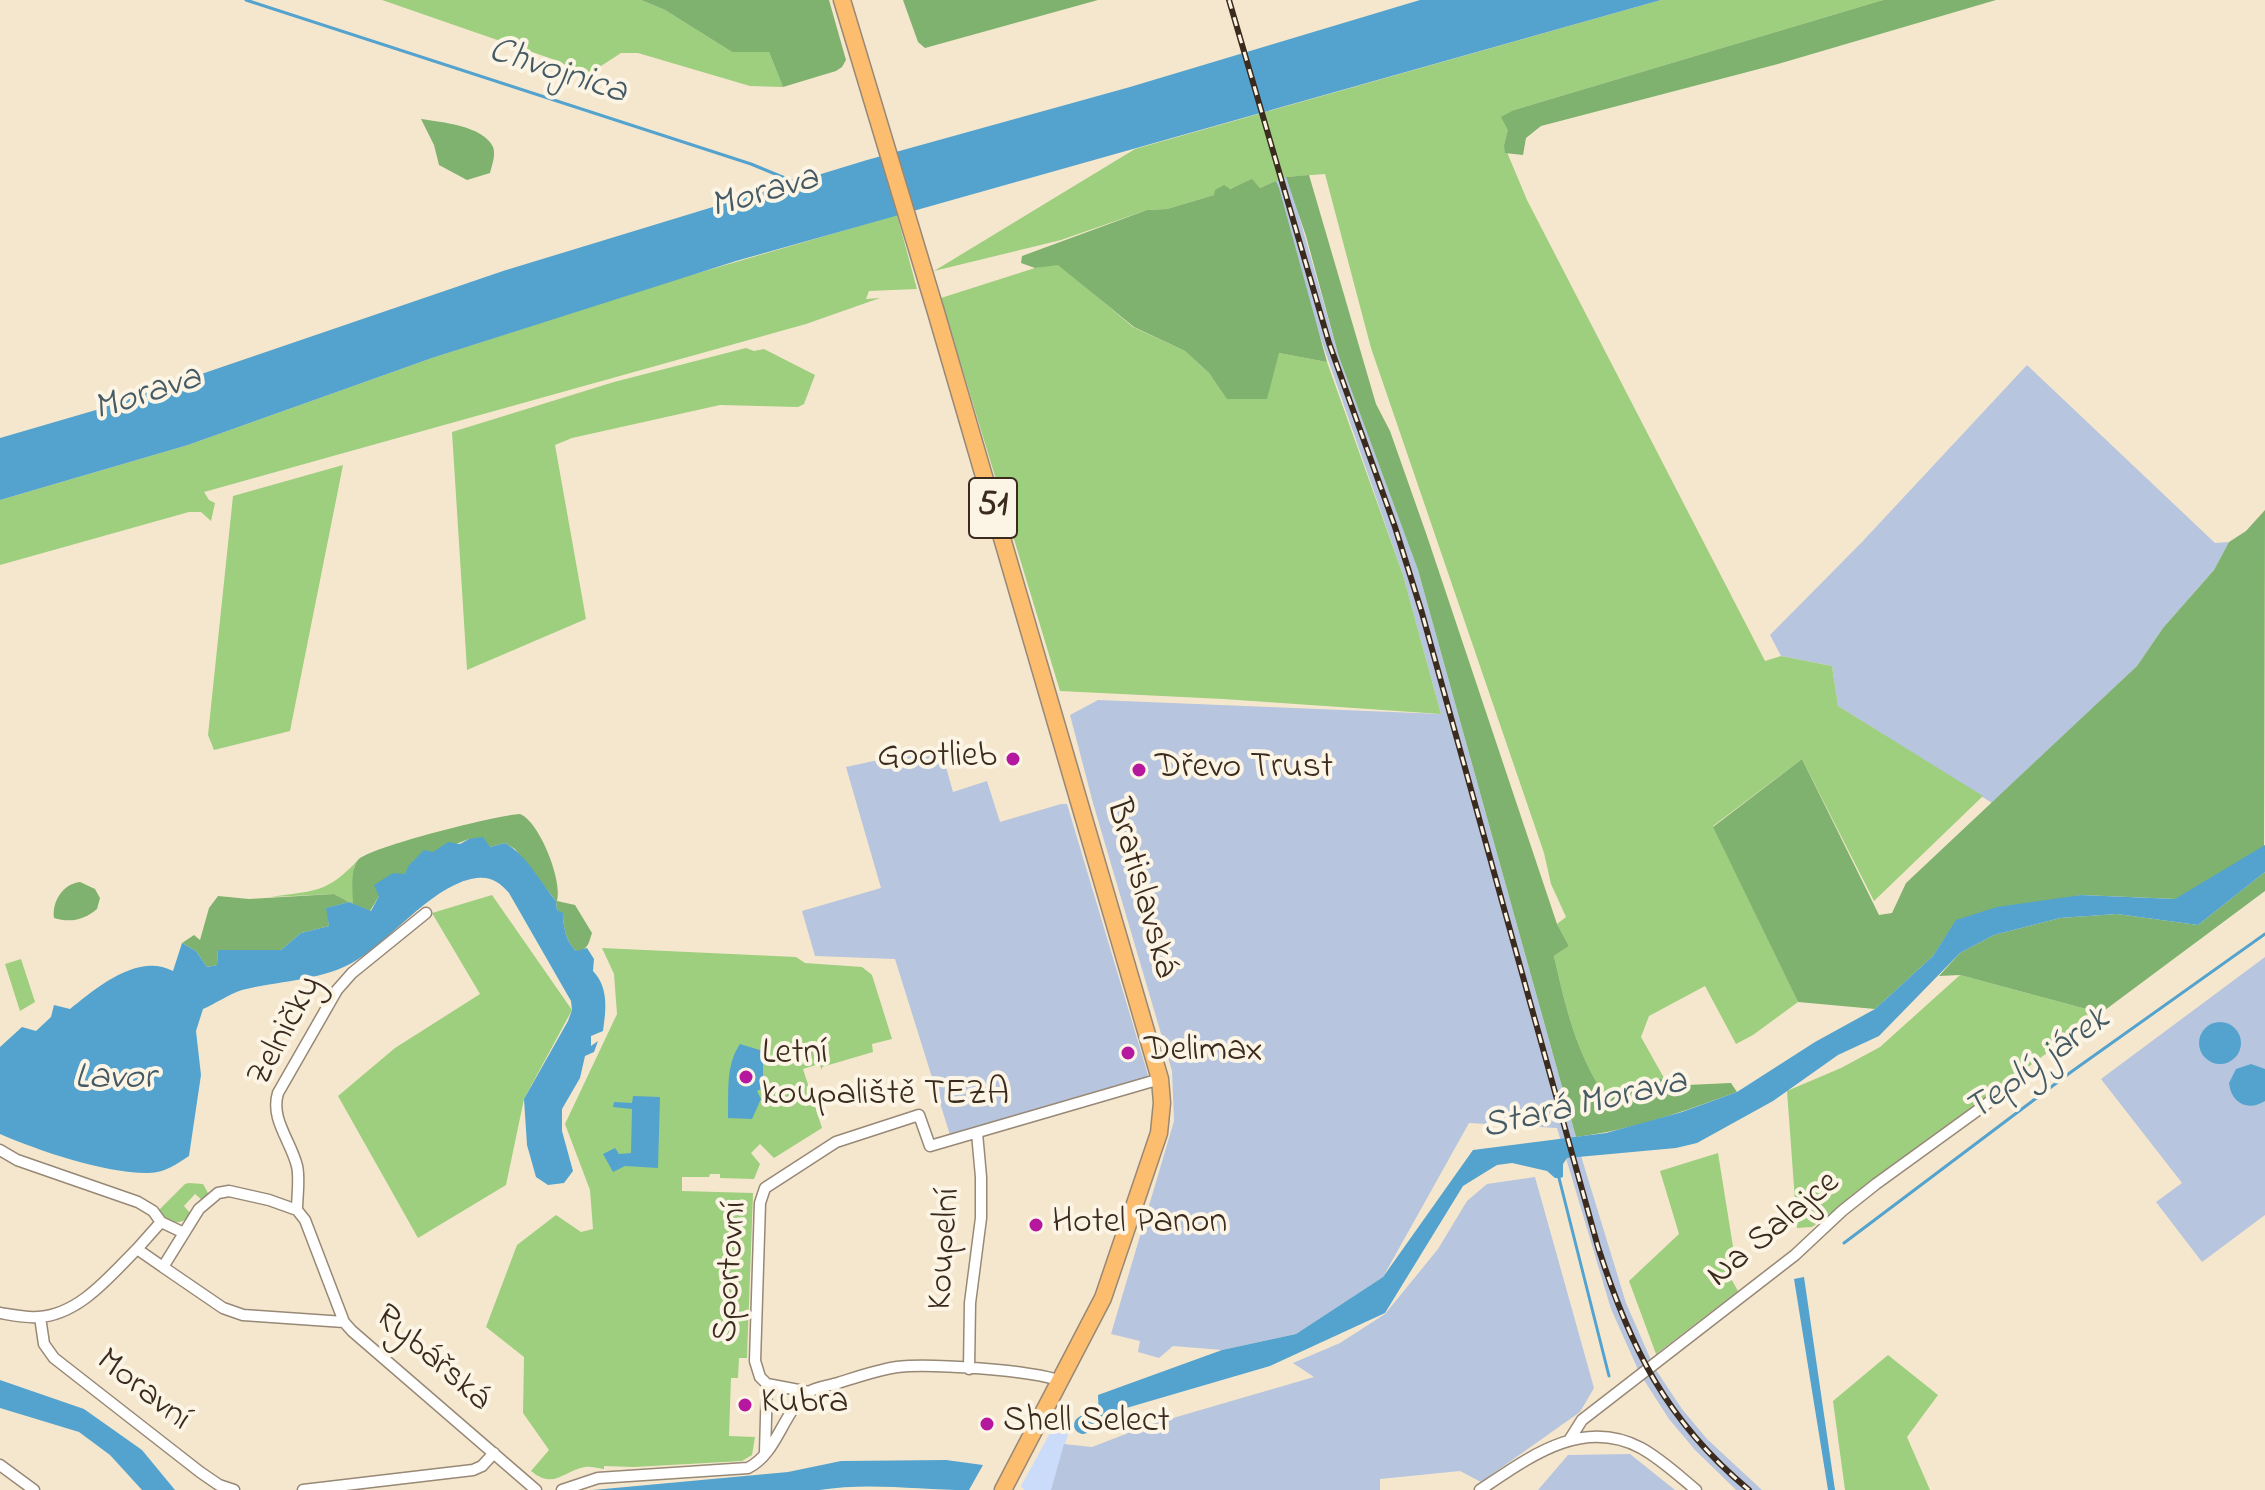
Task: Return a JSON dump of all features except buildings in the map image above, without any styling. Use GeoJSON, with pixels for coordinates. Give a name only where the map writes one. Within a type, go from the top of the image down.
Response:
{"type":"FeatureCollection","features":[{"type":"Feature","properties":{"kind":"main road","name":"Bratislavská"},"geometry":{"type":"LineString","coordinates":[[842,0],[1160,1079],[1162,1115],[1103,1298],[1003,1490]]}},
{"type":"Feature","properties":{"kind":"street","name":"Zelničky"},"geometry":{"type":"LineString","coordinates":[[297,1210],[297,1167],[277,1117],[275,1106],[278,1093],[337,990],[352,973],[426,913]]}},
{"type":"Feature","properties":{"kind":"street","name":"Na Salajce"},"geometry":{"type":"LineString","coordinates":[[1570,1439],[1582,1420],[1795,1255],[1842,1211],[2025,1076]]}},
{"type":"Feature","properties":{"kind":"street"},"geometry":{"type":"LineString","coordinates":[[977,1133],[1160,1079]]}},
{"type":"Feature","properties":{"kind":"street","name":"Sportovní"},"geometry":{"type":"LineString","coordinates":[[767,1384],[760,1377],[755,1361],[760,1203],[765,1188],[836,1142],[919,1115],[930,1146],[977,1133]]}},
{"type":"Feature","properties":{"kind":"street","name":"Koupelní"},"geometry":{"type":"LineString","coordinates":[[969,1369],[970,1303],[981,1218],[977,1133]]}},
{"type":"Feature","properties":{"kind":"street"},"geometry":{"type":"LineString","coordinates":[[0,1150],[17,1160],[138,1202],[153,1211],[161,1222],[182,1232]]}},
{"type":"Feature","properties":{"kind":"street"},"geometry":{"type":"LineString","coordinates":[[163,1267],[199,1209],[218,1193],[229,1191],[297,1210]]}},
{"type":"Feature","properties":{"kind":"street","name":"Rybářská"},"geometry":{"type":"LineString","coordinates":[[297,1210],[314,1238],[344,1322],[536,1490]]}},
{"type":"Feature","properties":{"kind":"street"},"geometry":{"type":"LineString","coordinates":[[0,1313],[40,1317],[80,1302],[161,1222]]}},
{"type":"Feature","properties":{"kind":"street"},"geometry":{"type":"LineString","coordinates":[[137,1249],[223,1308],[243,1315],[344,1322]]}},
{"type":"Feature","properties":{"kind":"street","name":"Moravní"},"geometry":{"type":"LineString","coordinates":[[40,1317],[44,1344],[54,1358],[200,1472],[219,1485],[234,1490]]}},
{"type":"Feature","properties":{"kind":"street"},"geometry":{"type":"LineString","coordinates":[[765,1454],[767,1384],[809,1392],[897,1367],[1029,1374],[1061,1381]]}},
{"type":"Feature","properties":{"kind":"street"},"geometry":{"type":"LineString","coordinates":[[562,1490],[598,1478],[748,1468],[758,1463],[790,1413],[809,1392]]}},
{"type":"Feature","properties":{"kind":"street"},"geometry":{"type":"LineString","coordinates":[[1480,1490],[1539,1451],[1570,1439],[1608,1439],[1639,1446],[1696,1490]]}},
{"type":"Feature","properties":{"kind":"street"},"geometry":{"type":"LineString","coordinates":[[303,1490],[369,1486],[473,1470],[482,1466],[494,1453]]}},
{"type":"Feature","properties":{"kind":"street"},"geometry":{"type":"LineString","coordinates":[[0,1465],[34,1490]]}},
{"type":"Feature","properties":{"kind":"shaded area"},"geometry":{"type":"Polygon","coordinates":[[[1260,78],[1339,357],[1418,570],[1582,1159],[1626,1303],[1654,1367],[1682,1409],[1707,1439],[1762,1490],[1736,1490],[1669,1419],[1640,1374],[1611,1309],[1557,1128],[1469,1123],[1383,1277],[1296,1334],[1222,1350],[1173,1346],[1159,1358],[1138,1352],[1140,1341],[1111,1334],[1174,1121],[1172,1071],[1070,715],[1098,700],[1441,714],[1403,575],[1315,322],[1276,181],[1260,78]]]}},
{"type":"Feature","properties":{"kind":"shaded area"},"geometry":{"type":"Polygon","coordinates":[[[2027,365],[2215,543],[2229,542],[2214,570],[2163,628],[2137,666],[1992,803],[1838,706],[1832,666],[1781,656],[1770,635],[1862,542],[2027,365]]]}},
{"type":"Feature","properties":{"kind":"shaded area","name":"Delimax"},"geometry":{"type":"Polygon","coordinates":[[[947,745],[946,767],[953,792],[987,781],[1000,822],[1067,804],[1148,1075],[1147,1078],[950,1135],[895,959],[815,956],[802,911],[881,888],[846,767],[947,745]]]}},
{"type":"Feature","properties":{"kind":"shaded area"},"geometry":{"type":"Polygon","coordinates":[[[2265,957],[2265,1215],[2202,1262],[2156,1202],[2182,1183],[2101,1079],[2265,957]]]}},
{"type":"Feature","properties":{"kind":"shaded area"},"geometry":{"type":"Polygon","coordinates":[[[1535,1177],[1594,1388],[1580,1412],[1481,1482],[1460,1471],[1380,1479],[1380,1490],[1051,1490],[1064,1444],[1092,1447],[1149,1425],[1314,1377],[1293,1363],[1340,1343],[1385,1314],[1438,1249],[1467,1201],[1487,1184],[1535,1177]]]}},
{"type":"Feature","properties":{"kind":"shaded area"},"geometry":{"type":"Polygon","coordinates":[[[1056,1422],[1070,1428],[1051,1490],[1024,1490],[1021,1486],[1056,1422]]]}},
{"type":"Feature","properties":{"kind":"shaded area"},"geometry":{"type":"Polygon","coordinates":[[[1630,1454],[1675,1490],[1538,1490],[1568,1455],[1630,1454]]]}},
{"type":"Feature","properties":{"kind":"green space"},"geometry":{"type":"Polygon","coordinates":[[[382,0],[641,0],[665,10],[732,52],[769,52],[783,87],[750,86],[638,53],[621,53],[587,75],[555,60],[382,0]]]}},
{"type":"Feature","properties":{"kind":"green space"},"geometry":{"type":"Polygon","coordinates":[[[641,0],[829,0],[846,60],[836,71],[783,87],[769,52],[732,52],[665,10],[641,0]]]}},
{"type":"Feature","properties":{"kind":"green space"},"geometry":{"type":"Polygon","coordinates":[[[903,0],[1098,0],[925,48],[918,42],[903,0]]]}},
{"type":"Feature","properties":{"kind":"green space"},"geometry":{"type":"Polygon","coordinates":[[[1661,0],[1883,0],[1514,110],[1504,145],[1527,200],[1765,661],[1781,656],[1832,666],[1838,706],[1983,796],[1874,901],[1802,759],[1713,826],[1798,1002],[1736,1044],[1705,986],[1649,1016],[1641,1037],[1664,1078],[1604,1094],[1579,1045],[1554,956],[1569,946],[1557,924],[1566,917],[1551,884],[1544,853],[1371,348],[1325,174],[1286,177],[1260,188],[1252,180],[1214,195],[1167,209],[1147,210],[1061,240],[934,271],[1135,149],[1661,0]]]}},
{"type":"Feature","properties":{"kind":"green space"},"geometry":{"type":"Polygon","coordinates":[[[1883,0],[1996,0],[1778,64],[1541,126],[1526,138],[1523,155],[1505,153],[1508,130],[1501,117],[1514,110],[1883,0]]]}},
{"type":"Feature","properties":{"kind":"green space"},"geometry":{"type":"Polygon","coordinates":[[[421,119],[461,126],[481,134],[493,147],[490,173],[467,180],[439,165],[434,145],[421,119]]]}},
{"type":"Feature","properties":{"kind":"green space"},"geometry":{"type":"Polygon","coordinates":[[[1309,175],[1376,404],[1390,431],[1557,924],[1569,946],[1554,956],[1567,1010],[1586,1062],[1604,1094],[1664,1078],[1687,1085],[1731,1083],[1737,1092],[1638,1125],[1576,1137],[1418,570],[1339,357],[1306,236],[1286,177],[1309,175]]]}},
{"type":"Feature","properties":{"kind":"green space"},"geometry":{"type":"Polygon","coordinates":[[[1252,179],[1260,188],[1276,181],[1279,188],[1327,362],[1279,353],[1267,399],[1227,399],[1209,373],[1185,351],[1134,327],[1058,265],[1035,268],[1021,263],[1022,256],[1147,210],[1167,209],[1214,195],[1215,190],[1224,185],[1230,189],[1252,179]]]}},
{"type":"Feature","properties":{"kind":"green space"},"geometry":{"type":"Polygon","coordinates":[[[897,215],[917,289],[869,291],[866,299],[880,298],[806,324],[204,492],[215,503],[211,521],[201,512],[189,512],[0,565],[0,500],[188,445],[432,358],[657,285],[897,215]]]}},
{"type":"Feature","properties":{"kind":"green space"},"geometry":{"type":"Polygon","coordinates":[[[1058,264],[1133,327],[1185,351],[1209,373],[1228,399],[1279,353],[1327,362],[1403,575],[1441,714],[1060,691],[941,298],[1035,268],[1058,264]]]}},
{"type":"Feature","properties":{"kind":"green space"},"geometry":{"type":"Polygon","coordinates":[[[746,348],[754,351],[764,349],[815,375],[804,404],[798,407],[720,405],[572,438],[555,445],[586,619],[467,670],[452,432],[614,382],[746,348]]]}},
{"type":"Feature","properties":{"kind":"green space"},"geometry":{"type":"Polygon","coordinates":[[[343,465],[290,731],[214,750],[208,735],[233,496],[343,465]]]}},
{"type":"Feature","properties":{"kind":"green space"},"geometry":{"type":"Polygon","coordinates":[[[2265,510],[2264,848],[2176,899],[2081,895],[1956,921],[1933,956],[1875,1009],[1798,1002],[1713,827],[1802,759],[1879,915],[1892,913],[1906,883],[2137,666],[2163,628],[2214,570],[2229,542],[2246,531],[2265,510]]]}},
{"type":"Feature","properties":{"kind":"green space"},"geometry":{"type":"Polygon","coordinates":[[[520,814],[535,828],[548,853],[557,881],[557,901],[575,905],[592,933],[583,949],[576,951],[570,943],[563,914],[557,910],[556,901],[515,849],[505,843],[490,847],[469,839],[414,860],[405,874],[379,896],[370,911],[353,904],[354,869],[358,860],[367,854],[435,832],[520,814]]]}},
{"type":"Feature","properties":{"kind":"green space"},"geometry":{"type":"Polygon","coordinates":[[[358,860],[354,867],[353,904],[334,894],[271,897],[319,889],[337,879],[358,860]]]}},
{"type":"Feature","properties":{"kind":"green space"},"geometry":{"type":"Polygon","coordinates":[[[2265,872],[2265,891],[2101,1013],[1960,975],[1939,976],[1960,953],[1994,935],[2060,918],[2117,914],[2198,925],[2265,872]]]}},
{"type":"Feature","properties":{"kind":"green space"},"geometry":{"type":"Polygon","coordinates":[[[80,882],[95,889],[100,898],[97,909],[77,920],[54,918],[60,894],[68,886],[80,882]]]}},
{"type":"Feature","properties":{"kind":"green space"},"geometry":{"type":"Polygon","coordinates":[[[334,894],[349,902],[327,908],[329,926],[301,933],[281,950],[218,950],[217,965],[207,967],[196,951],[182,943],[194,935],[200,940],[209,908],[218,896],[249,899],[334,894]]]}},
{"type":"Feature","properties":{"kind":"green space"},"geometry":{"type":"Polygon","coordinates":[[[492,895],[572,1010],[524,1099],[506,1185],[418,1238],[338,1096],[395,1048],[480,994],[432,913],[492,895]]]}},
{"type":"Feature","properties":{"kind":"green space"},"geometry":{"type":"Polygon","coordinates":[[[602,948],[796,957],[805,963],[862,967],[872,975],[892,1039],[872,1044],[873,1052],[822,1067],[822,1070],[819,1064],[803,1069],[822,1128],[774,1158],[760,1144],[751,1153],[760,1164],[754,1179],[720,1178],[720,1174],[682,1177],[682,1191],[753,1193],[747,1358],[739,1358],[738,1378],[731,1378],[729,1436],[755,1437],[752,1455],[742,1461],[604,1466],[604,1469],[586,1467],[558,1478],[546,1479],[531,1471],[549,1450],[523,1413],[524,1357],[486,1327],[517,1245],[556,1215],[581,1232],[593,1229],[590,1190],[565,1124],[617,1014],[614,974],[602,948]]]}},
{"type":"Feature","properties":{"kind":"green space"},"geometry":{"type":"Polygon","coordinates":[[[21,959],[35,1002],[20,1011],[5,964],[21,959]]]}},
{"type":"Feature","properties":{"kind":"green space"},"geometry":{"type":"Polygon","coordinates":[[[1960,975],[2101,1013],[1812,1227],[1797,1228],[1787,1091],[1880,1047],[1960,975]]]}},
{"type":"Feature","properties":{"kind":"green space"},"geometry":{"type":"Polygon","coordinates":[[[1718,1153],[1735,1259],[1721,1261],[1738,1291],[1656,1354],[1629,1281],[1679,1234],[1660,1171],[1718,1153]]]}},
{"type":"Feature","properties":{"kind":"green space"},"geometry":{"type":"Polygon","coordinates":[[[189,1183],[203,1184],[207,1197],[201,1199],[195,1194],[184,1206],[190,1213],[187,1219],[178,1222],[168,1220],[159,1210],[189,1183]]]}},
{"type":"Feature","properties":{"kind":"green space"},"geometry":{"type":"Polygon","coordinates":[[[1888,1355],[1938,1395],[1907,1437],[1930,1490],[1845,1490],[1833,1401],[1888,1355]]]}},
{"type":"Feature","properties":{"kind":"water","name":"Morava"},"geometry":{"type":"Polygon","coordinates":[[[1420,0],[1661,0],[736,261],[432,358],[188,445],[0,500],[0,438],[96,410],[503,271],[867,160],[1130,87],[1420,0]]]}},
{"type":"Feature","properties":{"kind":"water","name":"Lavor"},"geometry":{"type":"Polygon","coordinates":[[[483,837],[490,847],[505,843],[513,848],[533,869],[556,901],[557,910],[563,913],[570,943],[576,951],[587,948],[594,959],[593,971],[604,992],[603,1031],[591,1036],[591,1046],[598,1041],[594,1052],[585,1056],[580,1078],[562,1109],[562,1131],[573,1171],[564,1183],[548,1185],[536,1177],[527,1145],[524,1099],[568,1021],[571,1001],[509,893],[488,878],[471,879],[439,894],[365,955],[337,970],[242,990],[203,1009],[196,1031],[201,1075],[189,1156],[170,1168],[149,1173],[113,1170],[53,1154],[0,1134],[0,1047],[22,1027],[36,1031],[51,1017],[54,1005],[70,1009],[105,983],[132,969],[160,966],[173,971],[182,943],[196,951],[207,967],[217,965],[218,950],[281,950],[301,933],[329,926],[326,908],[349,902],[371,911],[379,896],[374,885],[393,873],[405,874],[409,865],[424,850],[433,852],[448,842],[460,844],[483,837]]]}},
{"type":"Feature","properties":{"kind":"water"},"geometry":{"type":"Polygon","coordinates":[[[2265,845],[2265,872],[2198,925],[2117,914],[2060,918],[1994,935],[1960,953],[1879,1036],[1838,1055],[1773,1101],[1697,1143],[1676,1148],[1567,1158],[1563,1164],[1563,1177],[1560,1178],[1547,1171],[1512,1163],[1497,1165],[1463,1186],[1385,1313],[1270,1366],[1099,1416],[1098,1395],[1222,1350],[1296,1334],[1383,1277],[1473,1150],[1606,1133],[1682,1112],[1737,1092],[1815,1042],[1875,1009],[1933,956],[1956,920],[1997,907],[2081,895],[2175,899],[2265,845]]]}},
{"type":"Feature","properties":{"kind":"water"},"geometry":{"type":"Polygon","coordinates":[[[2220,1022],[2235,1028],[2241,1043],[2235,1058],[2220,1064],[2205,1058],[2199,1043],[2205,1028],[2220,1022]]]}},
{"type":"Feature","properties":{"kind":"water","name":"Letní koupaliště TEZA"},"geometry":{"type":"Polygon","coordinates":[[[740,1044],[763,1051],[763,1088],[757,1091],[761,1099],[752,1119],[728,1118],[730,1070],[740,1044]]]}},
{"type":"Feature","properties":{"kind":"water"},"geometry":{"type":"Polygon","coordinates":[[[2251,1064],[2265,1069],[2265,1101],[2252,1106],[2241,1104],[2233,1096],[2229,1083],[2236,1069],[2251,1064]]]}},
{"type":"Feature","properties":{"kind":"water"},"geometry":{"type":"Polygon","coordinates":[[[633,1096],[660,1097],[658,1168],[625,1166],[613,1172],[603,1154],[615,1148],[619,1154],[631,1153],[632,1109],[613,1107],[614,1102],[632,1103],[633,1096]]]}},
{"type":"Feature","properties":{"kind":"water"},"geometry":{"type":"Polygon","coordinates":[[[1804,1277],[1835,1490],[1828,1490],[1794,1279],[1804,1277]]]}},
{"type":"Feature","properties":{"kind":"water"},"geometry":{"type":"Polygon","coordinates":[[[0,1380],[84,1409],[142,1450],[175,1490],[142,1490],[110,1455],[79,1432],[0,1408],[0,1380]]]}},
{"type":"Feature","properties":{"kind":"water"},"geometry":{"type":"Polygon","coordinates":[[[946,1460],[983,1465],[969,1490],[875,1486],[819,1490],[593,1490],[788,1472],[841,1461],[946,1460]]]}},
{"type":"Feature","properties":{"kind":"waterway","name":"Chvojnica"},"geometry":{"type":"LineString","coordinates":[[246,0],[751,164],[797,183]]}},
{"type":"Feature","properties":{"kind":"waterway","name":"Teplý járek"},"geometry":{"type":"LineString","coordinates":[[1844,1243],[2071,1072],[2265,934]]}},
{"type":"Feature","properties":{"kind":"waterway"},"geometry":{"type":"LineString","coordinates":[[1558,1174],[1609,1376]]}},
{"type":"Feature","properties":{"kind":"waterway","name":"Stará Morava"},"geometry":{"type":"LineString","coordinates":[[1083,1425],[1118,1403]]}},
{"type":"Feature","properties":{"kind":"railway"},"geometry":{"type":"LineString","coordinates":[[1229,0],[1329,343],[1395,527],[1422,613],[1610,1283],[1638,1350],[1673,1409],[1720,1464],[1749,1490]]}},
{"type":"Feature","properties":{"kind":"place","name":"Gootlieb"},"geometry":{"type":"Point","coordinates":[1013,759]}},
{"type":"Feature","properties":{"kind":"place","name":"Dřevo Trust"},"geometry":{"type":"Point","coordinates":[1139,770]}},
{"type":"Feature","properties":{"kind":"place","name":"Delimax"},"geometry":{"type":"Point","coordinates":[1128,1053]}},
{"type":"Feature","properties":{"kind":"place","name":"Letní koupaliště TEZA"},"geometry":{"type":"Point","coordinates":[746,1077]}},
{"type":"Feature","properties":{"kind":"place","name":"Hotel Panon"},"geometry":{"type":"Point","coordinates":[1036,1225]}},
{"type":"Feature","properties":{"kind":"place","name":"Kubra"},"geometry":{"type":"Point","coordinates":[745,1405]}},
{"type":"Feature","properties":{"kind":"place","name":"Shell Select"},"geometry":{"type":"Point","coordinates":[987,1424]}}]}
